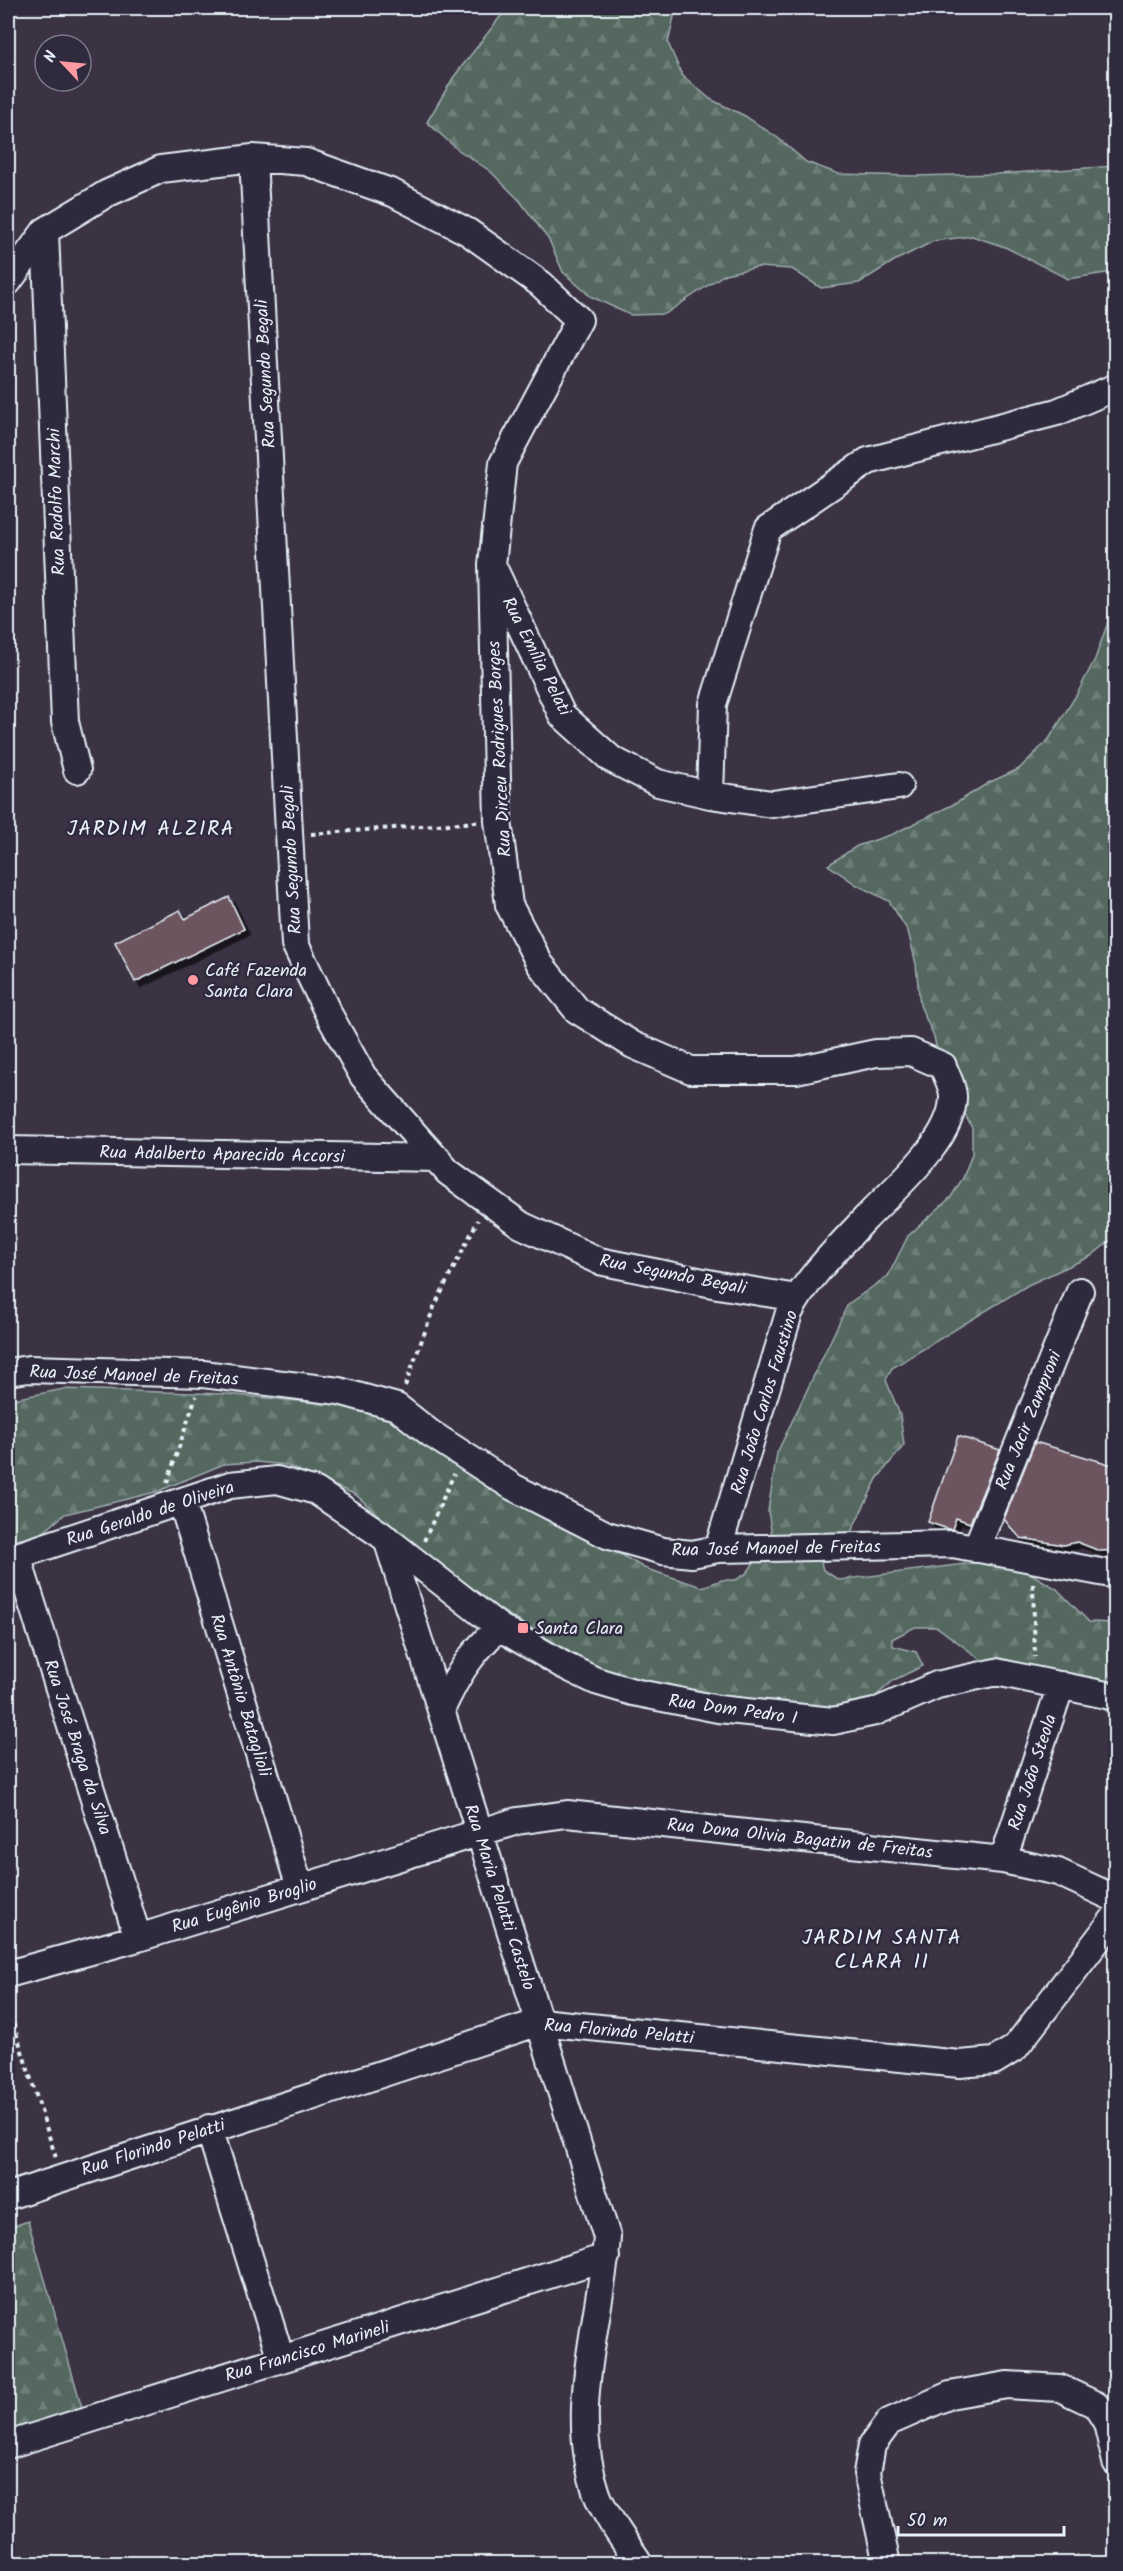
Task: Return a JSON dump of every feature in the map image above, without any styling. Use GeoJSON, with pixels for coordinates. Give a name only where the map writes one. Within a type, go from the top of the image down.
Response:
{"type":"FeatureCollection","features":[{"type":"Feature","properties":{"kind":"street"},"geometry":{"type":"LineString","coordinates":[[8,282],[45,231],[106,194],[161,169],[254,158]]}},
{"type":"Feature","properties":{"kind":"street","name":"Rua Dirceu Rodrigues Borges"},"geometry":{"type":"LineString","coordinates":[[254,158],[306,162],[393,192],[468,232],[541,284],[579,320],[503,463],[492,565],[498,821],[509,905],[540,964],[577,1011],[633,1046],[691,1070],[796,1070],[876,1053],[911,1052],[943,1066],[953,1095]]}},
{"type":"Feature","properties":{"kind":"street","name":"Rua Segundo Begali"},"geometry":{"type":"LineString","coordinates":[[254,158],[295,945],[328,1013],[363,1076],[448,1172],[520,1225],[598,1261],[797,1298]]}},
{"type":"Feature","properties":{"kind":"street","name":"Rua Rodolfo Marchi"},"geometry":{"type":"LineString","coordinates":[[45,231],[65,722],[77,770]]}},
{"type":"Feature","properties":{"kind":"street"},"geometry":{"type":"LineString","coordinates":[[710,795],[713,704],[768,529],[868,461],[1057,412],[1116,387]]}},
{"type":"Feature","properties":{"kind":"street","name":"Rua Emília Pelati"},"geometry":{"type":"LineString","coordinates":[[492,565],[562,715],[611,759],[658,783],[710,795],[772,804],[899,786]]}},
{"type":"Feature","properties":{"kind":"street","name":"Rua João Carlos Faustino"},"geometry":{"type":"LineString","coordinates":[[718,1549],[789,1313],[797,1298],[861,1223],[933,1147],[948,1123],[953,1095]]}},
{"type":"Feature","properties":{"kind":"street","name":"Rua Adalberto Aparecido Accorsi"},"geometry":{"type":"LineString","coordinates":[[8,1150],[437,1158]]}},
{"type":"Feature","properties":{"kind":"street","name":"Rua Jacir Zamproni"},"geometry":{"type":"LineString","coordinates":[[976,1550],[1080,1291]]}},
{"type":"Feature","properties":{"kind":"street","name":"Rua José Manoel de Freitas"},"geometry":{"type":"LineString","coordinates":[[8,1372],[29,1369],[203,1374],[339,1391],[397,1407],[513,1487],[607,1535],[663,1551],[693,1554],[718,1549],[953,1544],[1116,1575]]}},
{"type":"Feature","properties":{"kind":"street","name":"Rua Geraldo de Oliveira"},"geometry":{"type":"LineString","coordinates":[[12,1558],[230,1485],[277,1480],[316,1491],[387,1539]]}},
{"type":"Feature","properties":{"kind":"street","name":"Rua Antônio Bataglioli"},"geometry":{"type":"LineString","coordinates":[[170,1505],[300,1888]]}},
{"type":"Feature","properties":{"kind":"street","name":"Rua Dom Pedro I"},"geometry":{"type":"LineString","coordinates":[[387,1539],[499,1627],[571,1669],[596,1681],[633,1692],[718,1709],[833,1722],[875,1712],[936,1685],[996,1672],[1116,1697]]}},
{"type":"Feature","properties":{"kind":"street","name":"Rua Maria Pelatti Castelo"},"geometry":{"type":"LineString","coordinates":[[387,1539],[608,2237],[584,2398],[585,2449],[597,2496],[640,2564]]}},
{"type":"Feature","properties":{"kind":"street","name":"Rua José Braga da Silva"},"geometry":{"type":"LineString","coordinates":[[12,1558],[138,1938]]}},
{"type":"Feature","properties":{"kind":"street"},"geometry":{"type":"LineString","coordinates":[[441,1710],[457,1676],[474,1651],[499,1627]]}},
{"type":"Feature","properties":{"kind":"street","name":"Rua João Steola"},"geometry":{"type":"LineString","coordinates":[[1003,1860],[1061,1685]]}},
{"type":"Feature","properties":{"kind":"street","name":"Rua Dona Olivia Bagatin de Freitas"},"geometry":{"type":"LineString","coordinates":[[480,1832],[517,1821],[567,1814],[1003,1860],[1058,1872],[1116,1899]]}},
{"type":"Feature","properties":{"kind":"street","name":"Rua Eugênio Broglio"},"geometry":{"type":"LineString","coordinates":[[8,1974],[138,1938],[480,1832]]}},
{"type":"Feature","properties":{"kind":"street","name":"Rua Florindo Pelatti"},"geometry":{"type":"LineString","coordinates":[[8,2196],[208,2128],[540,2022],[960,2064],[994,2061],[1015,2048],[1116,1916]]}},
{"type":"Feature","properties":{"kind":"street"},"geometry":{"type":"LineString","coordinates":[[208,2128],[281,2359]]}},
{"type":"Feature","properties":{"kind":"street","name":"Rua Francisco Marineli"},"geometry":{"type":"LineString","coordinates":[[8,2445],[606,2257]]}},
{"type":"Feature","properties":{"kind":"street"},"geometry":{"type":"LineString","coordinates":[[887,2564],[867,2473],[872,2445],[889,2422],[950,2395],[1007,2385],[1060,2388],[1096,2405],[1107,2423],[1116,2462]]}},
{"type":"Feature","properties":{"kind":"path"},"geometry":{"type":"LineString","coordinates":[[290,835],[498,821]]}},
{"type":"Feature","properties":{"kind":"path"},"geometry":{"type":"LineString","coordinates":[[397,1407],[434,1307],[488,1201]]}},
{"type":"Feature","properties":{"kind":"path"},"geometry":{"type":"LineString","coordinates":[[170,1505],[203,1374]]}},
{"type":"Feature","properties":{"kind":"path"},"geometry":{"type":"LineString","coordinates":[[415,1561],[462,1454]]}},
{"type":"Feature","properties":{"kind":"path"},"geometry":{"type":"LineString","coordinates":[[1033,1589],[1035,1658]]}},
{"type":"Feature","properties":{"kind":"path"},"geometry":{"type":"LineString","coordinates":[[8,2007],[62,2177]]}},
{"type":"Feature","properties":{"kind":"green space"},"geometry":{"type":"Polygon","coordinates":[[[507,8],[676,8],[668,43],[682,75],[710,99],[745,116],[778,138],[806,162],[839,174],[913,176],[998,174],[1115,166],[1115,269],[1112,272],[1068,279],[1005,247],[972,236],[934,241],[894,261],[859,283],[821,288],[792,269],[758,267],[725,274],[665,314],[630,315],[590,296],[563,272],[549,240],[520,201],[490,171],[457,149],[427,122],[453,78],[507,8]]]}},
{"type":"Feature","properties":{"kind":"green space"},"geometry":{"type":"Polygon","coordinates":[[[1115,587],[1115,1237],[1091,1256],[1028,1285],[892,1368],[886,1380],[900,1415],[904,1445],[877,1479],[851,1532],[821,1562],[823,1570],[839,1580],[988,1561],[1018,1566],[1057,1589],[1089,1622],[1115,1623],[1115,1723],[1102,1706],[987,1664],[937,1627],[915,1627],[892,1639],[893,1646],[916,1652],[923,1666],[894,1680],[866,1705],[834,1713],[696,1697],[603,1672],[471,1592],[409,1543],[356,1495],[286,1465],[256,1462],[224,1464],[156,1492],[65,1514],[39,1536],[8,1541],[8,1400],[64,1389],[226,1394],[368,1408],[413,1432],[501,1492],[569,1530],[605,1545],[644,1568],[702,1587],[722,1580],[736,1580],[747,1573],[772,1536],[768,1511],[777,1453],[848,1304],[888,1276],[908,1236],[951,1197],[963,1178],[972,1154],[972,1128],[942,1072],[934,1037],[920,1005],[916,964],[908,931],[889,901],[857,885],[828,865],[857,846],[893,834],[1019,769],[1049,739],[1077,694],[1095,659],[1107,625],[1115,587]]]}},
{"type":"Feature","properties":{"kind":"green space"},"geometry":{"type":"Polygon","coordinates":[[[28,2221],[83,2411],[8,2436],[8,2228],[28,2221]]]}},
{"type":"Feature","properties":{"kind":"building"},"geometry":{"type":"Polygon","coordinates":[[[229,897],[244,929],[135,982],[115,942],[180,910],[185,919],[229,897]]]}},
{"type":"Feature","properties":{"kind":"building"},"geometry":{"type":"Polygon","coordinates":[[[958,1436],[1000,1450],[970,1523],[956,1518],[952,1529],[948,1529],[928,1522],[958,1436]]]}},
{"type":"Feature","properties":{"kind":"building"},"geometry":{"type":"Polygon","coordinates":[[[1035,1442],[1116,1466],[1116,1550],[1100,1551],[1077,1542],[1064,1545],[1021,1538],[1004,1519],[1035,1442]]]}},
{"type":"Feature","properties":{"kind":"place","name":"Café Fazenda Santa Clara"},"geometry":{"type":"Point","coordinates":[193,980]}},
{"type":"Feature","properties":{"kind":"place","name":"Santa Clara"},"geometry":{"type":"Point","coordinates":[523,1628]}},
{"type":"Feature","properties":{"kind":"district","name":"JARDIM ALZIRA"},"geometry":{"type":"Point","coordinates":[151,828]}},
{"type":"Feature","properties":{"kind":"district","name":"JARDIM SANTA CLARA II"},"geometry":{"type":"Point","coordinates":[882,1949]}}]}
